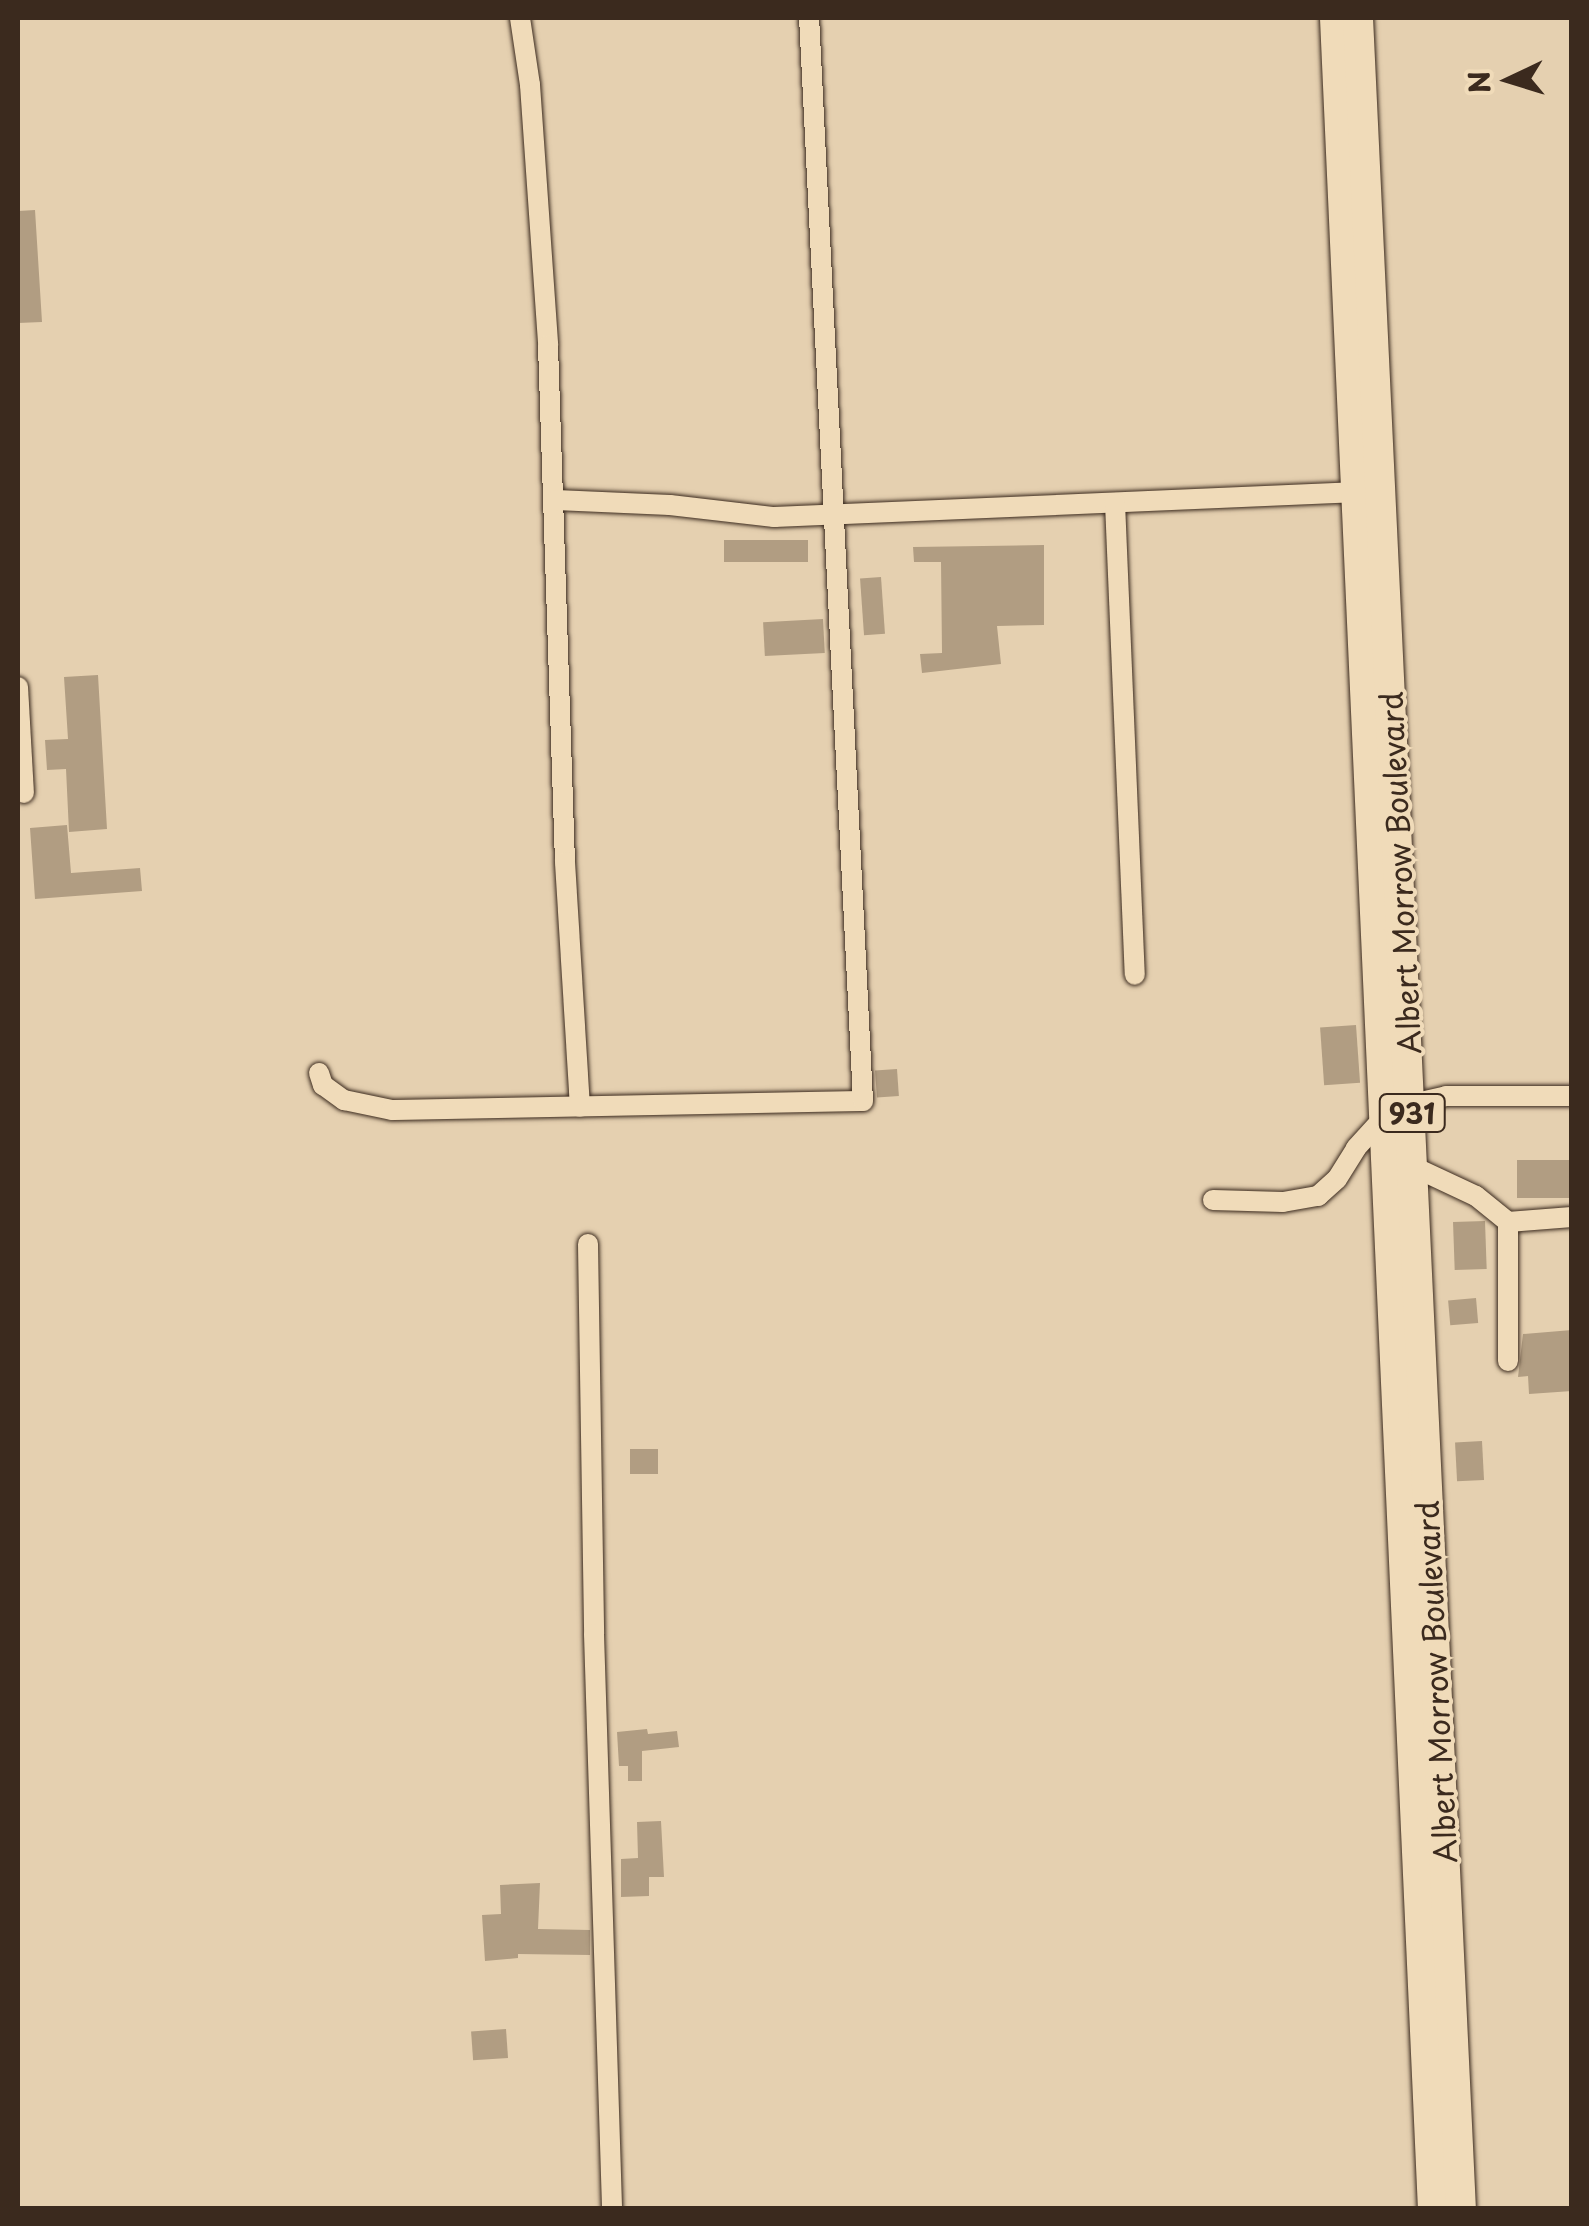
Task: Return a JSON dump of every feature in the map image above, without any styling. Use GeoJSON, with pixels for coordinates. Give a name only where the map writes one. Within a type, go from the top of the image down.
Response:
{"type":"FeatureCollection","features":[{"type":"Feature","properties":{"kind":"highway","name":"Albert Morrow Boulevard"},"geometry":{"type":"LineString","coordinates":[[1336,18],[1358,492],[1400,1109],[1414,1167],[1462,2208]]}},
{"type":"Feature","properties":{"kind":"highway","name":"Albert Morrow Boulevard"},"geometry":{"type":"LineString","coordinates":[[1358,18],[1400,1109],[1433,2208]]}},
{"type":"Feature","properties":{"kind":"street"},"geometry":{"type":"LineString","coordinates":[[520,18],[530,84],[556,500],[564,862],[580,1107]]}},
{"type":"Feature","properties":{"kind":"street"},"geometry":{"type":"LineString","coordinates":[[319,1073],[330,1092],[375,1108],[863,1101],[808,18]]}},
{"type":"Feature","properties":{"kind":"street"},"geometry":{"type":"LineString","coordinates":[[556,500],[670,505],[774,517],[1358,492]]}},
{"type":"Feature","properties":{"kind":"street"},"geometry":{"type":"LineString","coordinates":[[1114,503],[1136,974]]}},
{"type":"Feature","properties":{"kind":"street"},"geometry":{"type":"LineString","coordinates":[[18,687],[24,793]]}},
{"type":"Feature","properties":{"kind":"street"},"geometry":{"type":"LineString","coordinates":[[1213,1200],[1283,1202],[1318,1196],[1337,1179],[1356,1148],[1400,1109],[1446,1096],[1572,1096]]}},
{"type":"Feature","properties":{"kind":"street"},"geometry":{"type":"LineString","coordinates":[[1414,1167],[1476,1196],[1508,1222],[1572,1217]]}},
{"type":"Feature","properties":{"kind":"street"},"geometry":{"type":"LineString","coordinates":[[1508,1222],[1508,1361]]}},
{"type":"Feature","properties":{"kind":"street"},"geometry":{"type":"LineString","coordinates":[[588,1244],[594,1634],[612,2208]]}},
{"type":"Feature","properties":{"kind":"building"},"geometry":{"type":"Polygon","coordinates":[[[35,210],[42,322],[18,323],[18,211],[35,210]]]}},
{"type":"Feature","properties":{"kind":"building"},"geometry":{"type":"Polygon","coordinates":[[[724,540],[808,540],[808,562],[724,562],[724,540]]]}},
{"type":"Feature","properties":{"kind":"building"},"geometry":{"type":"Polygon","coordinates":[[[1044,545],[1044,625],[997,626],[1001,664],[922,673],[920,654],[942,653],[941,562],[914,562],[913,547],[1044,545]]]}},
{"type":"Feature","properties":{"kind":"building"},"geometry":{"type":"Polygon","coordinates":[[[881,577],[885,634],[864,635],[860,578],[881,577]]]}},
{"type":"Feature","properties":{"kind":"building"},"geometry":{"type":"Polygon","coordinates":[[[823,619],[825,653],[765,656],[763,622],[823,619]]]}},
{"type":"Feature","properties":{"kind":"building"},"geometry":{"type":"Polygon","coordinates":[[[98,675],[107,829],[69,832],[66,769],[47,770],[45,740],[68,739],[64,677],[98,675]]]}},
{"type":"Feature","properties":{"kind":"building"},"geometry":{"type":"Polygon","coordinates":[[[67,825],[71,873],[140,868],[142,891],[35,899],[30,828],[67,825]]]}},
{"type":"Feature","properties":{"kind":"building"},"geometry":{"type":"Polygon","coordinates":[[[1356,1025],[1360,1083],[1324,1085],[1320,1028],[1356,1025]]]}},
{"type":"Feature","properties":{"kind":"building"},"geometry":{"type":"Polygon","coordinates":[[[897,1069],[899,1096],[877,1097],[875,1071],[897,1069]]]}},
{"type":"Feature","properties":{"kind":"building"},"geometry":{"type":"Polygon","coordinates":[[[1517,1160],[1572,1160],[1572,1198],[1517,1198],[1517,1160]]]}},
{"type":"Feature","properties":{"kind":"building"},"geometry":{"type":"Polygon","coordinates":[[[1485,1221],[1487,1269],[1455,1270],[1453,1222],[1485,1221]]]}},
{"type":"Feature","properties":{"kind":"building"},"geometry":{"type":"Polygon","coordinates":[[[1476,1298],[1478,1323],[1450,1325],[1448,1300],[1476,1298]]]}},
{"type":"Feature","properties":{"kind":"building"},"geometry":{"type":"Polygon","coordinates":[[[1572,1330],[1572,1391],[1529,1394],[1528,1376],[1518,1377],[1523,1334],[1572,1330]]]}},
{"type":"Feature","properties":{"kind":"building"},"geometry":{"type":"Polygon","coordinates":[[[1482,1441],[1484,1480],[1457,1481],[1455,1442],[1482,1441]]]}},
{"type":"Feature","properties":{"kind":"building"},"geometry":{"type":"Polygon","coordinates":[[[630,1449],[658,1449],[658,1474],[630,1474],[630,1449]]]}},
{"type":"Feature","properties":{"kind":"building"},"geometry":{"type":"Polygon","coordinates":[[[647,1729],[648,1734],[677,1731],[679,1747],[642,1751],[642,1781],[628,1781],[628,1766],[619,1766],[617,1732],[647,1729]]]}},
{"type":"Feature","properties":{"kind":"building"},"geometry":{"type":"Polygon","coordinates":[[[661,1821],[664,1877],[649,1877],[649,1896],[621,1897],[621,1859],[638,1858],[637,1822],[661,1821]]]}},
{"type":"Feature","properties":{"kind":"building"},"geometry":{"type":"Polygon","coordinates":[[[540,1883],[538,1929],[590,1930],[590,1955],[518,1954],[518,1958],[485,1961],[482,1915],[501,1914],[500,1885],[540,1883]]]}},
{"type":"Feature","properties":{"kind":"building"},"geometry":{"type":"Polygon","coordinates":[[[506,2029],[508,2058],[473,2060],[471,2031],[506,2029]]]}}]}
